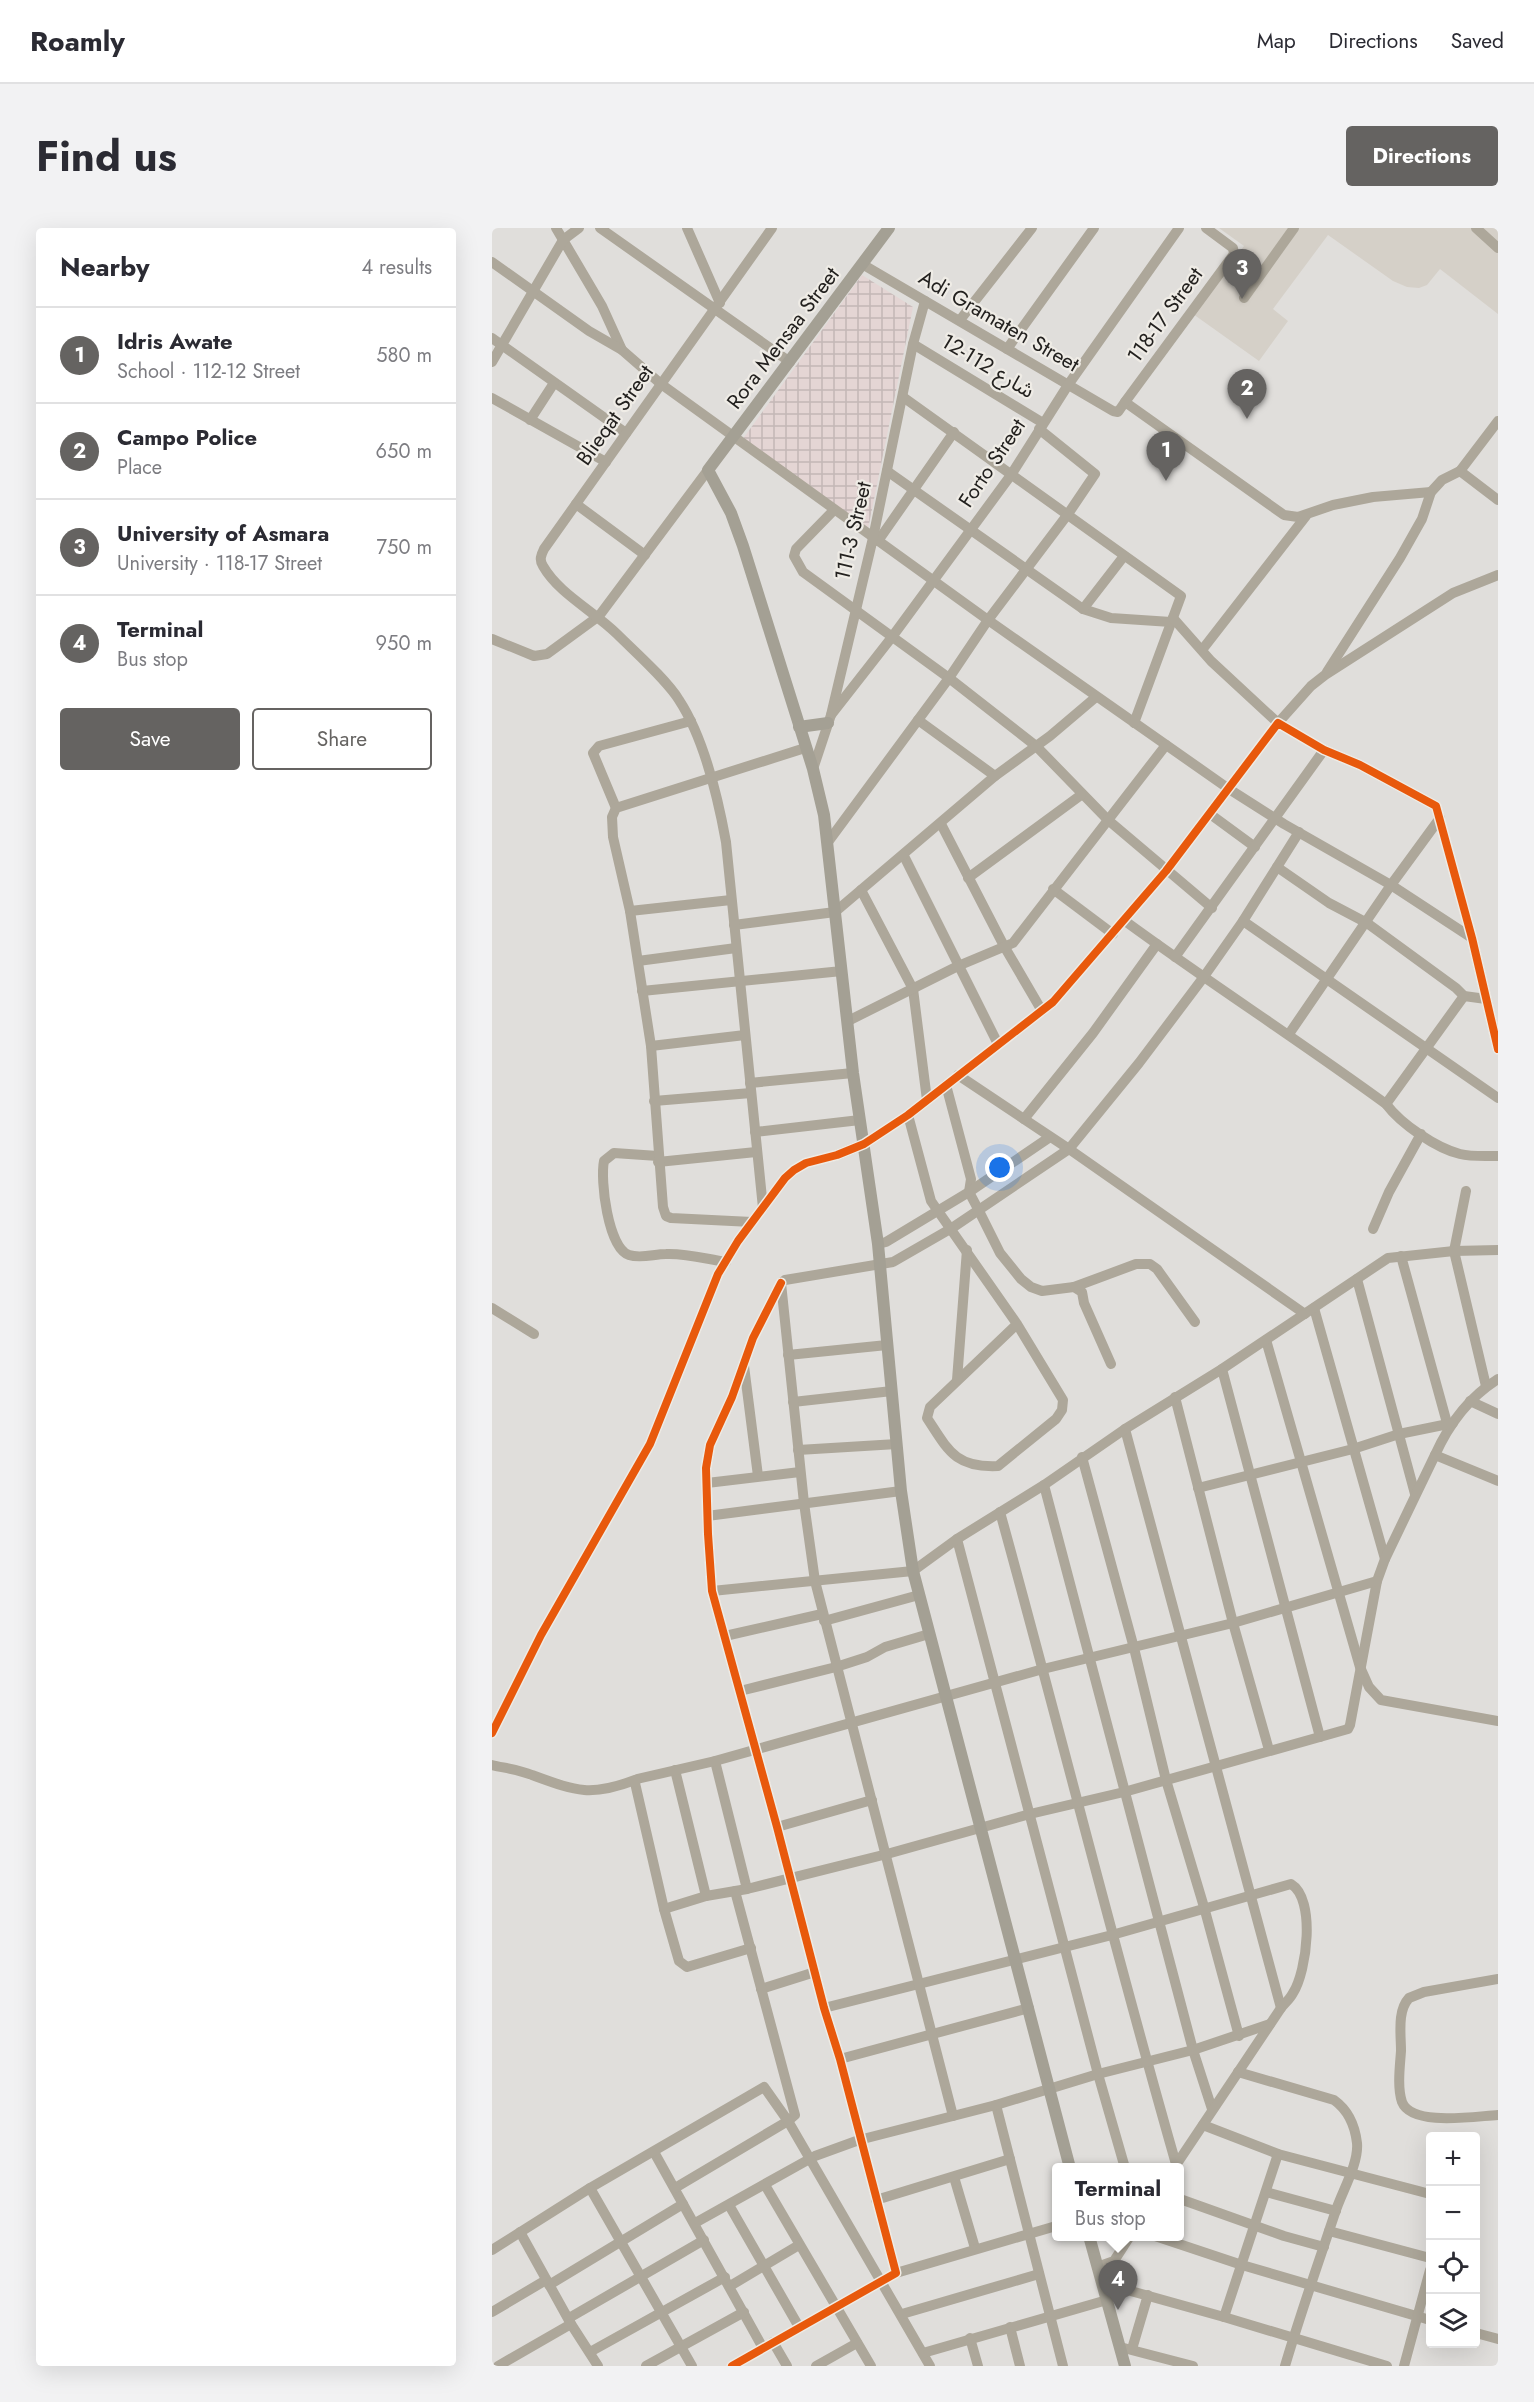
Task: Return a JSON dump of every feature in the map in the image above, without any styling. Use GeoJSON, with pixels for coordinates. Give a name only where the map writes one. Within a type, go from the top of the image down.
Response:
{"type":"FeatureCollection","features":[{"type":"Feature","properties":{"kind":"main road","name":"Rora Mensaa Street"},"geometry":{"type":"LineString","coordinates":[[708,470],[889,228]]}},
{"type":"Feature","properties":{"kind":"main road"},"geometry":{"type":"LineString","coordinates":[[708,470],[721,491],[735,524],[813,769],[828,843],[853,1073],[878,1244],[901,1491],[913,1571],[1069,2163]]}},
{"type":"Feature","properties":{"kind":"main road"},"geometry":{"type":"LineString","coordinates":[[799,727],[829,719]]}},
{"type":"Feature","properties":{"kind":"main road"},"geometry":{"type":"LineString","coordinates":[[1090,2241],[1107,2300],[1126,2348],[1125,2366]]}},
{"type":"Feature","properties":{"kind":"street"},"geometry":{"type":"LineString","coordinates":[[555,228],[606,313],[622,350]]}},
{"type":"Feature","properties":{"kind":"street"},"geometry":{"type":"LineString","coordinates":[[492,362],[563,240],[579,228]]}},
{"type":"Feature","properties":{"kind":"street"},"geometry":{"type":"LineString","coordinates":[[600,228],[718,306],[790,362]]}},
{"type":"Feature","properties":{"kind":"street"},"geometry":{"type":"LineString","coordinates":[[687,228],[718,306]]}},
{"type":"Feature","properties":{"kind":"street","name":"Blieqat Street"},"geometry":{"type":"LineString","coordinates":[[598,616],[560,587],[542,566],[541,558],[544,549],[772,228]]}},
{"type":"Feature","properties":{"kind":"street"},"geometry":{"type":"LineString","coordinates":[[960,320],[1032,228]]}},
{"type":"Feature","properties":{"kind":"street"},"geometry":{"type":"LineString","coordinates":[[1007,349],[1094,228]]}},
{"type":"Feature","properties":{"kind":"street","name":"Forto Street"},"geometry":{"type":"LineString","coordinates":[[829,719],[1011,475],[1068,385],[1179,228]]}},
{"type":"Feature","properties":{"kind":"street","name":"118-17 Street"},"geometry":{"type":"LineString","coordinates":[[1125,402],[1234,254],[1233,248],[1206,228]]}},
{"type":"Feature","properties":{"kind":"street"},"geometry":{"type":"LineString","coordinates":[[1244,298],[1294,228]]}},
{"type":"Feature","properties":{"kind":"street"},"geometry":{"type":"LineString","coordinates":[[1476,228],[1498,248]]}},
{"type":"Feature","properties":{"kind":"street"},"geometry":{"type":"LineString","coordinates":[[492,262],[589,331],[622,350],[661,384],[834,510],[1229,789],[1391,885],[1472,938]]}},
{"type":"Feature","properties":{"kind":"street","name":"Adi Gramaten Street"},"geometry":{"type":"LineString","coordinates":[[862,264],[1116,412],[1125,402]]}},
{"type":"Feature","properties":{"kind":"street","name":"111-3 Street"},"geometry":{"type":"LineString","coordinates":[[813,769],[829,719],[854,609],[875,539],[913,344],[925,301]]}},
{"type":"Feature","properties":{"kind":"street"},"geometry":{"type":"LineString","coordinates":[[492,338],[626,433]]}},
{"type":"Feature","properties":{"kind":"street","name":"شارع 112-12"},"geometry":{"type":"LineString","coordinates":[[913,344],[1041,426],[1095,473],[1068,514]]}},
{"type":"Feature","properties":{"kind":"street"},"geometry":{"type":"LineString","coordinates":[[530,420],[554,383]]}},
{"type":"Feature","properties":{"kind":"street"},"geometry":{"type":"LineString","coordinates":[[903,397],[1181,596],[1134,723]]}},
{"type":"Feature","properties":{"kind":"street"},"geometry":{"type":"LineString","coordinates":[[492,398],[606,462]]}},
{"type":"Feature","properties":{"kind":"street"},"geometry":{"type":"LineString","coordinates":[[1125,402],[1284,515],[1306,516],[1362,499],[1431,492]]}},
{"type":"Feature","properties":{"kind":"street"},"geometry":{"type":"LineString","coordinates":[[1325,675],[1400,558],[1422,519],[1431,492],[1442,480],[1460,471],[1498,421]]}},
{"type":"Feature","properties":{"kind":"street"},"geometry":{"type":"LineString","coordinates":[[875,539],[954,432]]}},
{"type":"Feature","properties":{"kind":"street"},"geometry":{"type":"LineString","coordinates":[[492,639],[534,656],[547,654],[598,616],[708,470]]}},
{"type":"Feature","properties":{"kind":"street"},"geometry":{"type":"LineString","coordinates":[[887,471],[1083,609],[1111,618],[1172,620],[1278,723],[1324,750],[1360,765],[1432,802],[1440,819],[1472,938],[1498,1049]]}},
{"type":"Feature","properties":{"kind":"street"},"geometry":{"type":"LineString","coordinates":[[1460,471],[1498,500]]}},
{"type":"Feature","properties":{"kind":"street"},"geometry":{"type":"LineString","coordinates":[[576,504],[645,555]]}},
{"type":"Feature","properties":{"kind":"street"},"geometry":{"type":"LineString","coordinates":[[834,510],[796,549],[794,556],[803,572],[949,678],[1036,747],[1108,820],[1212,908]]}},
{"type":"Feature","properties":{"kind":"street"},"geometry":{"type":"LineString","coordinates":[[828,843],[949,678],[988,620],[1068,514]]}},
{"type":"Feature","properties":{"kind":"street"},"geometry":{"type":"LineString","coordinates":[[1202,651],[1306,516]]}},
{"type":"Feature","properties":{"kind":"street"},"geometry":{"type":"LineString","coordinates":[[1083,609],[1124,556]]}},
{"type":"Feature","properties":{"kind":"street"},"geometry":{"type":"LineString","coordinates":[[492,1733],[541,1635],[650,1444],[718,1275],[752,1222],[794,1170],[806,1162],[837,1155],[864,1144],[908,1115],[1053,1002],[1166,871],[1278,723],[1311,686],[1453,593],[1498,576]]}},
{"type":"Feature","properties":{"kind":"street"},"geometry":{"type":"LineString","coordinates":[[598,616],[678,698],[692,721],[719,807],[726,842],[763,1208]]}},
{"type":"Feature","properties":{"kind":"street"},"geometry":{"type":"LineString","coordinates":[[734,925],[835,912],[995,776],[1036,747],[1096,697]]}},
{"type":"Feature","properties":{"kind":"street"},"geometry":{"type":"LineString","coordinates":[[918,720],[995,776]]}},
{"type":"Feature","properties":{"kind":"street"},"geometry":{"type":"LineString","coordinates":[[692,721],[599,746],[593,753],[616,808],[612,817],[613,837],[630,911],[651,1046],[658,1159],[666,1216],[752,1222]]}},
{"type":"Feature","properties":{"kind":"street"},"geometry":{"type":"LineString","coordinates":[[848,1021],[958,966],[1014,943],[1053,889],[1166,745]]}},
{"type":"Feature","properties":{"kind":"street"},"geometry":{"type":"LineString","coordinates":[[616,808],[805,748]]}},
{"type":"Feature","properties":{"kind":"street"},"geometry":{"type":"LineString","coordinates":[[1175,957],[1324,750]]}},
{"type":"Feature","properties":{"kind":"street"},"geometry":{"type":"LineString","coordinates":[[968,878],[1081,795]]}},
{"type":"Feature","properties":{"kind":"street"},"geometry":{"type":"LineString","coordinates":[[1210,814],[1255,847]]}},
{"type":"Feature","properties":{"kind":"street"},"geometry":{"type":"LineString","coordinates":[[1289,1034],[1391,885],[1440,819]]}},
{"type":"Feature","properties":{"kind":"street"},"geometry":{"type":"LineString","coordinates":[[940,824],[1004,946],[1042,1011]]}},
{"type":"Feature","properties":{"kind":"street"},"geometry":{"type":"LineString","coordinates":[[896,2273],[712,1591],[706,1468],[710,1444],[753,1338],[781,1283],[785,1280],[893,1262],[952,1228],[1069,1149],[1203,978],[1243,921],[1299,832]]}},
{"type":"Feature","properties":{"kind":"street"},"geometry":{"type":"LineString","coordinates":[[904,855],[998,1044]]}},
{"type":"Feature","properties":{"kind":"street"},"geometry":{"type":"LineString","coordinates":[[1277,867],[1329,903],[1367,923],[1464,996],[1486,999]]}},
{"type":"Feature","properties":{"kind":"street"},"geometry":{"type":"LineString","coordinates":[[1053,889],[1113,934]]}},
{"type":"Feature","properties":{"kind":"street"},"geometry":{"type":"LineString","coordinates":[[861,890],[914,989],[927,1100]]}},
{"type":"Feature","properties":{"kind":"street"},"geometry":{"type":"LineString","coordinates":[[630,911],[731,900]]}},
{"type":"Feature","properties":{"kind":"street"},"geometry":{"type":"LineString","coordinates":[[1125,921],[1203,978],[1289,1034],[1386,1104],[1396,1117],[1421,1134],[1458,1154],[1498,1156]]}},
{"type":"Feature","properties":{"kind":"street"},"geometry":{"type":"LineString","coordinates":[[1243,921],[1498,1098]]}},
{"type":"Feature","properties":{"kind":"street"},"geometry":{"type":"LineString","coordinates":[[1024,1119],[1093,1033],[1157,944]]}},
{"type":"Feature","properties":{"kind":"street"},"geometry":{"type":"LineString","coordinates":[[638,961],[736,948]]}},
{"type":"Feature","properties":{"kind":"street"},"geometry":{"type":"LineString","coordinates":[[642,991],[842,971]]}},
{"type":"Feature","properties":{"kind":"street"},"geometry":{"type":"LineString","coordinates":[[1386,1104],[1464,996]]}},
{"type":"Feature","properties":{"kind":"street"},"geometry":{"type":"LineString","coordinates":[[651,1046],[745,1035]]}},
{"type":"Feature","properties":{"kind":"street"},"geometry":{"type":"LineString","coordinates":[[654,1101],[853,1073]]}},
{"type":"Feature","properties":{"kind":"street"},"geometry":{"type":"LineString","coordinates":[[958,1075],[1310,1311],[1385,1558]]}},
{"type":"Feature","properties":{"kind":"street"},"geometry":{"type":"LineString","coordinates":[[946,1085],[971,1179],[969,1192],[1000,1253],[1021,1279],[1031,1287],[1042,1290],[1074,1287],[1136,1264],[1150,1264],[1157,1269],[1195,1322]]}},
{"type":"Feature","properties":{"kind":"street"},"geometry":{"type":"LineString","coordinates":[[908,1115],[931,1202],[952,1228],[1017,1324],[1063,1400],[1062,1410],[1056,1419],[998,1466],[988,1467],[961,1460],[948,1452],[927,1418],[930,1407],[1017,1324]]}},
{"type":"Feature","properties":{"kind":"street"},"geometry":{"type":"LineString","coordinates":[[755,1132],[860,1120]]}},
{"type":"Feature","properties":{"kind":"street"},"geometry":{"type":"LineString","coordinates":[[1373,1229],[1389,1192],[1421,1134]]}},
{"type":"Feature","properties":{"kind":"street"},"geometry":{"type":"LineString","coordinates":[[878,1244],[886,1242],[969,1192],[1050,1137]]}},
{"type":"Feature","properties":{"kind":"street"},"geometry":{"type":"LineString","coordinates":[[726,1262],[667,1254],[632,1256],[622,1251],[610,1224],[603,1186],[604,1161],[614,1153],[658,1159],[756,1152]]}},
{"type":"Feature","properties":{"kind":"street"},"geometry":{"type":"LineString","coordinates":[[1466,1191],[1454,1251],[1486,1386]]}},
{"type":"Feature","properties":{"kind":"street"},"geometry":{"type":"LineString","coordinates":[[957,1380],[966,1250]]}},
{"type":"Feature","properties":{"kind":"street"},"geometry":{"type":"LineString","coordinates":[[712,1591],[913,1571],[957,1539],[1044,1485],[1125,1429],[1222,1369],[1388,1258],[1454,1251],[1498,1251]]}},
{"type":"Feature","properties":{"kind":"street"},"geometry":{"type":"LineString","coordinates":[[1401,1256],[1450,1423]]}},
{"type":"Feature","properties":{"kind":"street"},"geometry":{"type":"LineString","coordinates":[[1357,1280],[1415,1494]]}},
{"type":"Feature","properties":{"kind":"street"},"geometry":{"type":"LineString","coordinates":[[781,1283],[800,1472],[815,1581],[953,2116]]}},
{"type":"Feature","properties":{"kind":"street"},"geometry":{"type":"LineString","coordinates":[[1074,1287],[1082,1292],[1084,1303],[1112,1364]]}},
{"type":"Feature","properties":{"kind":"street"},"geometry":{"type":"LineString","coordinates":[[492,1308],[534,1334]]}},
{"type":"Feature","properties":{"kind":"street"},"geometry":{"type":"LineString","coordinates":[[1266,1340],[1303,1461],[1337,1593],[1360,1667],[1369,1687],[1382,1700],[1498,1721]]}},
{"type":"Feature","properties":{"kind":"street"},"geometry":{"type":"LineString","coordinates":[[788,1355],[887,1345]]}},
{"type":"Feature","properties":{"kind":"street"},"geometry":{"type":"LineString","coordinates":[[744,1362],[758,1476]]}},
{"type":"Feature","properties":{"kind":"street"},"geometry":{"type":"LineString","coordinates":[[1222,1369],[1320,1737]]}},
{"type":"Feature","properties":{"kind":"street"},"geometry":{"type":"LineString","coordinates":[[663,1909],[706,1896],[747,1889],[887,1854],[1030,1814],[1124,1792],[1349,1728],[1377,1581],[1385,1558],[1450,1423],[1486,1386],[1498,1379]]}},
{"type":"Feature","properties":{"kind":"street"},"geometry":{"type":"LineString","coordinates":[[793,1402],[892,1391]]}},
{"type":"Feature","properties":{"kind":"street"},"geometry":{"type":"LineString","coordinates":[[1175,1397],[1233,1623],[1269,1750]]}},
{"type":"Feature","properties":{"kind":"street"},"geometry":{"type":"LineString","coordinates":[[1470,1401],[1498,1414]]}},
{"type":"Feature","properties":{"kind":"street"},"geometry":{"type":"LineString","coordinates":[[1198,1488],[1353,1449],[1399,1434],[1450,1423]]}},
{"type":"Feature","properties":{"kind":"street"},"geometry":{"type":"LineString","coordinates":[[1125,1429],[1281,2008]]}},
{"type":"Feature","properties":{"kind":"street"},"geometry":{"type":"LineString","coordinates":[[798,1450],[897,1444]]}},
{"type":"Feature","properties":{"kind":"street"},"geometry":{"type":"LineString","coordinates":[[1436,1455],[1498,1481]]}},
{"type":"Feature","properties":{"kind":"street"},"geometry":{"type":"LineString","coordinates":[[1082,1457],[1134,1648],[1166,1780],[1239,2036]]}},
{"type":"Feature","properties":{"kind":"street"},"geometry":{"type":"LineString","coordinates":[[707,1483],[800,1472]]}},
{"type":"Feature","properties":{"kind":"street"},"geometry":{"type":"LineString","coordinates":[[1044,1485],[1124,1792],[1212,2109]]}},
{"type":"Feature","properties":{"kind":"street"},"geometry":{"type":"LineString","coordinates":[[707,1516],[901,1491]]}},
{"type":"Feature","properties":{"kind":"street"},"geometry":{"type":"LineString","coordinates":[[1000,1512],[1174,2163]]}},
{"type":"Feature","properties":{"kind":"street"},"geometry":{"type":"LineString","coordinates":[[957,1539],[1124,2163]]}},
{"type":"Feature","properties":{"kind":"street"},"geometry":{"type":"LineString","coordinates":[[492,1765],[530,1774],[560,1786],[579,1790],[602,1790],[756,1750],[1043,1669],[1233,1623],[1377,1581]]}},
{"type":"Feature","properties":{"kind":"street"},"geometry":{"type":"LineString","coordinates":[[725,1636],[823,1618],[919,1595]]}},
{"type":"Feature","properties":{"kind":"street"},"geometry":{"type":"LineString","coordinates":[[740,1691],[836,1667],[867,1657],[885,1647],[929,1634]]}},
{"type":"Feature","properties":{"kind":"street"},"geometry":{"type":"LineString","coordinates":[[715,1761],[747,1889]]}},
{"type":"Feature","properties":{"kind":"street"},"geometry":{"type":"LineString","coordinates":[[675,1770],[706,1896]]}},
{"type":"Feature","properties":{"kind":"street"},"geometry":{"type":"LineString","coordinates":[[635,1780],[663,1909],[679,1961],[687,1966],[751,1948]]}},
{"type":"Feature","properties":{"kind":"street"},"geometry":{"type":"LineString","coordinates":[[777,1827],[872,1800]]}},
{"type":"Feature","properties":{"kind":"street"},"geometry":{"type":"LineString","coordinates":[[824,2008],[1112,1935],[1291,1884],[1302,1894],[1307,1919],[1303,1960],[1293,1993],[1177,2163]]}},
{"type":"Feature","properties":{"kind":"street"},"geometry":{"type":"LineString","coordinates":[[675,2188],[788,2121],[795,2113],[735,1891]]}},
{"type":"Feature","properties":{"kind":"street"},"geometry":{"type":"LineString","coordinates":[[761,1989],[815,1972]]}},
{"type":"Feature","properties":{"kind":"street"},"geometry":{"type":"LineString","coordinates":[[1498,1979],[1424,1992],[1409,1998],[1402,2013],[1400,2069],[1401,2095],[1405,2108],[1411,2112],[1432,2118],[1498,2115]]}},
{"type":"Feature","properties":{"kind":"street"},"geometry":{"type":"LineString","coordinates":[[840,2059],[1029,2008]]}},
{"type":"Feature","properties":{"kind":"street"},"geometry":{"type":"LineString","coordinates":[[695,2223],[809,2159],[859,2140],[1194,2050],[1270,2024]]}},
{"type":"Feature","properties":{"kind":"street"},"geometry":{"type":"LineString","coordinates":[[1239,2072],[1325,2097],[1343,2106],[1354,2129],[1357,2145],[1350,2173],[1285,2366]]}},
{"type":"Feature","properties":{"kind":"street"},"geometry":{"type":"LineString","coordinates":[[492,2250],[590,2188],[763,2087],[766,2088],[788,2121],[902,2314],[930,2366]]}},
{"type":"Feature","properties":{"kind":"street"},"geometry":{"type":"LineString","coordinates":[[996,2105],[1063,2366]]}},
{"type":"Feature","properties":{"kind":"street"},"geometry":{"type":"LineString","coordinates":[[1203,2125],[1278,2154],[1426,2193]]}},
{"type":"Feature","properties":{"kind":"street"},"geometry":{"type":"LineString","coordinates":[[654,2152],[744,2312],[787,2366]]}},
{"type":"Feature","properties":{"kind":"street"},"geometry":{"type":"LineString","coordinates":[[1224,2317],[1278,2154]]}},
{"type":"Feature","properties":{"kind":"street"},"geometry":{"type":"LineString","coordinates":[[876,2200],[1010,2159]]}},
{"type":"Feature","properties":{"kind":"street"},"geometry":{"type":"LineString","coordinates":[[954,2177],[975,2248]]}},
{"type":"Feature","properties":{"kind":"street"},"geometry":{"type":"LineString","coordinates":[[765,2185],[871,2366]]}},
{"type":"Feature","properties":{"kind":"street"},"geometry":{"type":"LineString","coordinates":[[590,2188],[692,2366]]}},
{"type":"Feature","properties":{"kind":"street"},"geometry":{"type":"LineString","coordinates":[[1266,2192],[1336,2211]]}},
{"type":"Feature","properties":{"kind":"street"},"geometry":{"type":"LineString","coordinates":[[1184,2201],[1324,2247]]}},
{"type":"Feature","properties":{"kind":"street"},"geometry":{"type":"LineString","coordinates":[[492,2312],[622,2242],[684,2204]]}},
{"type":"Feature","properties":{"kind":"street"},"geometry":{"type":"LineString","coordinates":[[729,2205],[799,2327]]}},
{"type":"Feature","properties":{"kind":"street"},"geometry":{"type":"LineString","coordinates":[[732,2366],[896,2273],[1052,2227]]}},
{"type":"Feature","properties":{"kind":"street"},"geometry":{"type":"LineString","coordinates":[[1329,2231],[1426,2257]]}},
{"type":"Feature","properties":{"kind":"street"},"geometry":{"type":"LineString","coordinates":[[520,2232],[596,2365]]}},
{"type":"Feature","properties":{"kind":"street"},"geometry":{"type":"LineString","coordinates":[[498,2366],[704,2240]]}},
{"type":"Feature","properties":{"kind":"street"},"geometry":{"type":"LineString","coordinates":[[1096,2267],[1114,2261],[1127,2241]]}},
{"type":"Feature","properties":{"kind":"street"},"geometry":{"type":"LineString","coordinates":[[1170,2241],[1242,2265],[1426,2319]]}},
{"type":"Feature","properties":{"kind":"street"},"geometry":{"type":"LineString","coordinates":[[590,2352],[661,2311],[764,2266],[799,2245]]}},
{"type":"Feature","properties":{"kind":"street"},"geometry":{"type":"LineString","coordinates":[[902,2314],[1040,2274]]}},
{"type":"Feature","properties":{"kind":"street"},"geometry":{"type":"LineString","coordinates":[[1102,2283],[1224,2317],[1364,2362],[1387,2366]]}},
{"type":"Feature","properties":{"kind":"street"},"geometry":{"type":"LineString","coordinates":[[1404,2366],[1426,2286]]}},
{"type":"Feature","properties":{"kind":"street"},"geometry":{"type":"LineString","coordinates":[[1148,2295],[1126,2348],[1193,2366]]}},
{"type":"Feature","properties":{"kind":"street"},"geometry":{"type":"LineString","coordinates":[[923,2353],[1107,2300]]}},
{"type":"Feature","properties":{"kind":"street"},"geometry":{"type":"LineString","coordinates":[[646,2366],[744,2312]]}},
{"type":"Feature","properties":{"kind":"street"},"geometry":{"type":"LineString","coordinates":[[1010,2327],[1020,2366]]}},
{"type":"Feature","properties":{"kind":"street"},"geometry":{"type":"LineString","coordinates":[[1480,2334],[1498,2340]]}},
{"type":"Feature","properties":{"kind":"street"},"geometry":{"type":"LineString","coordinates":[[970,2338],[978,2366]]}},
{"type":"Feature","properties":{"kind":"street"},"geometry":{"type":"LineString","coordinates":[[816,2366],[857,2343]]}},
{"type":"Feature","properties":{"kind":"shaded area"},"geometry":{"type":"Polygon","coordinates":[[[1219,228],[1498,228],[1498,314],[1440,269],[1427,285],[1419,288],[1407,287],[1393,281],[1328,235],[1273,309],[1288,321],[1259,361],[1193,314],[1244,246],[1219,228]]]}},
{"type":"Feature","properties":{"kind":"shaded area"},"geometry":{"type":"Polygon","coordinates":[[[862,275],[913,307],[868,529],[742,440],[862,275]]]}},
{"type":"Feature","properties":{"kind":"cycle path"},"geometry":{"type":"LineString","coordinates":[[492,1733],[541,1635],[650,1444],[718,1274],[738,1241],[785,1178],[806,1163],[837,1155],[864,1144],[908,1115],[1053,1002],[1166,871],[1278,723],[1324,750],[1360,765],[1436,806],[1472,938],[1498,1049]]}},
{"type":"Feature","properties":{"kind":"cycle path"},"geometry":{"type":"LineString","coordinates":[[732,2366],[896,2273],[712,1591],[706,1468],[710,1445],[732,1397],[753,1338],[781,1283]]}},
{"type":"Feature","properties":{"kind":"place","name":"University of Asmara"},"geometry":{"type":"Point","coordinates":[1242,299]}},
{"type":"Feature","properties":{"kind":"place","name":"Campo Police"},"geometry":{"type":"Point","coordinates":[1247,419]}},
{"type":"Feature","properties":{"kind":"place","name":"Idris Awate"},"geometry":{"type":"Point","coordinates":[1166,481]}},
{"type":"Feature","properties":{"kind":"place","name":"Terminal"},"geometry":{"type":"Point","coordinates":[1118,2310]}}]}
